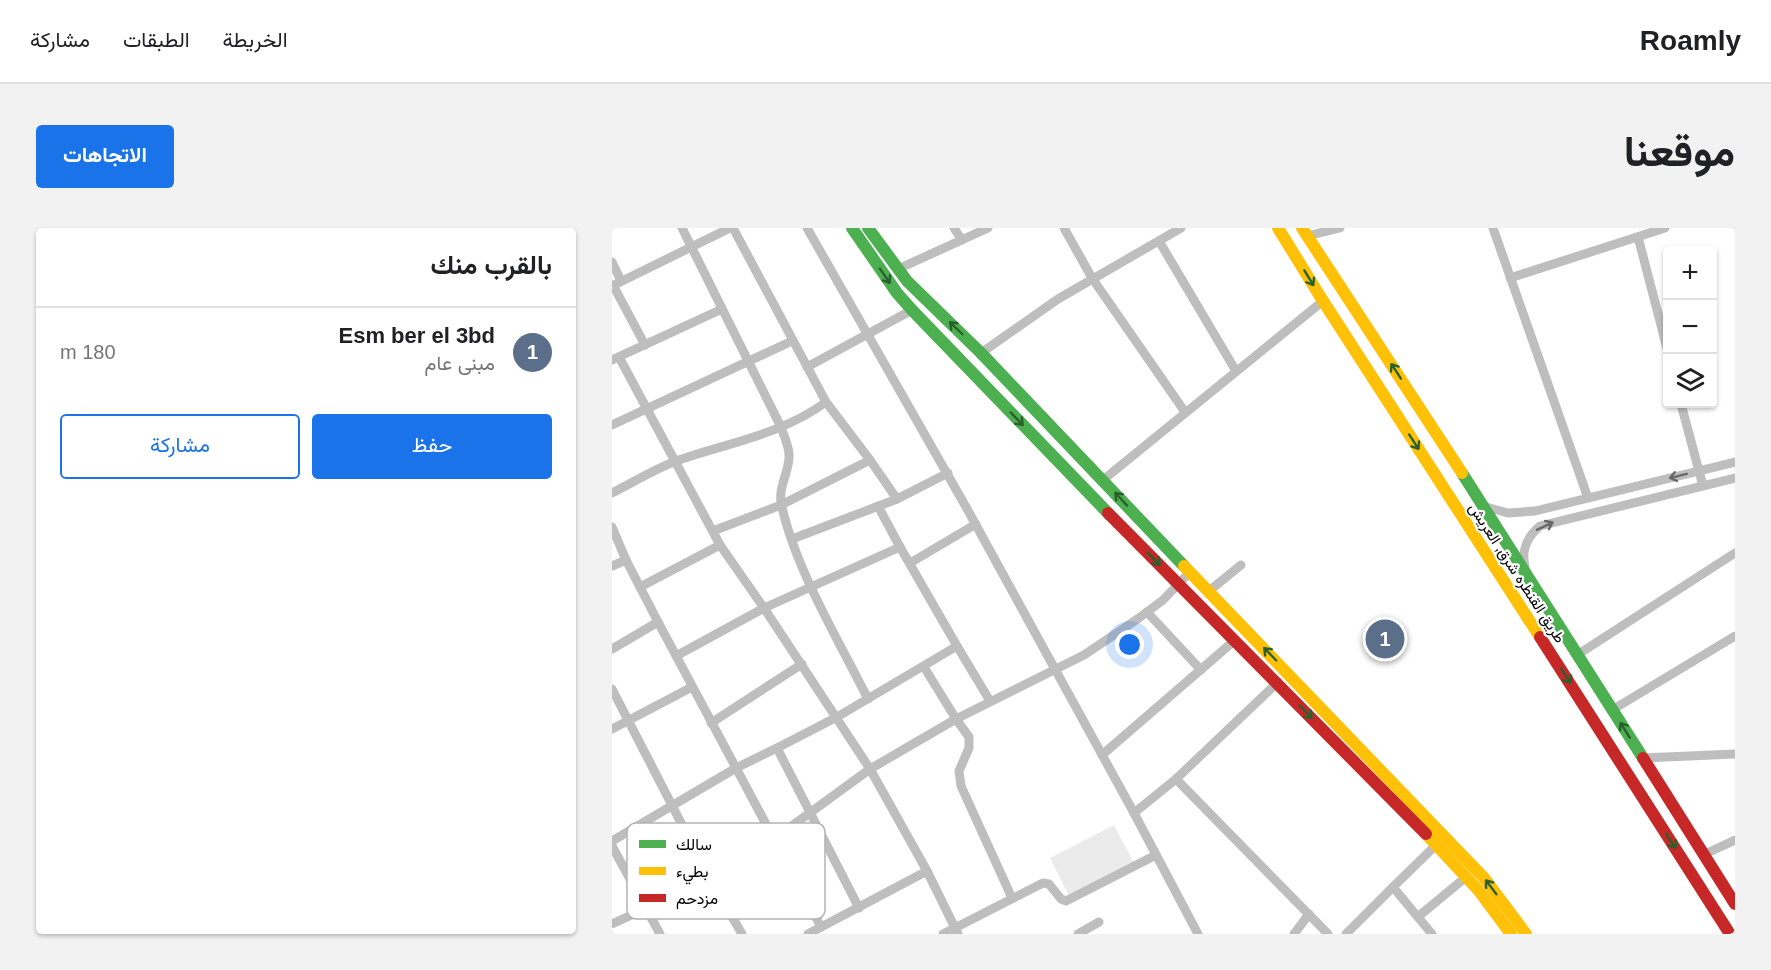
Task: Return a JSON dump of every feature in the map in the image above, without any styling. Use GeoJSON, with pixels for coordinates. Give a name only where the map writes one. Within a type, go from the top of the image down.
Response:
{"type":"FeatureCollection","features":[{"type":"Feature","properties":{"kind":"main road"},"geometry":{"type":"LineString","coordinates":[[852,228],[897,293],[912,310],[1436,845],[1466,877],[1511,934]]}},
{"type":"Feature","properties":{"kind":"main road","name":"طريق القنطره شرق, العريش"},"geometry":{"type":"LineString","coordinates":[[1278,228],[1730,934]]}},
{"type":"Feature","properties":{"kind":"main road"},"geometry":{"type":"LineString","coordinates":[[870,229],[907,281],[981,353],[1385,773],[1485,879],[1526,934]]}},
{"type":"Feature","properties":{"kind":"main road","name":"طريق القنطره شرق, العريش"},"geometry":{"type":"LineString","coordinates":[[1305,232],[1484,506],[1735,904]]}},
{"type":"Feature","properties":{"kind":"main road"},"geometry":{"type":"LineString","coordinates":[[1376,783],[1385,773]]}},
{"type":"Feature","properties":{"kind":"street"},"geometry":{"type":"LineString","coordinates":[[682,228],[781,428],[789,449],[789,458],[782,483],[781,505],[792,539],[812,586],[868,699]]}},
{"type":"Feature","properties":{"kind":"street"},"geometry":{"type":"LineString","coordinates":[[616,284],[731,228],[826,402],[897,499]]}},
{"type":"Feature","properties":{"kind":"street"},"geometry":{"type":"LineString","coordinates":[[807,228],[948,473],[1134,813],[1197,934]]}},
{"type":"Feature","properties":{"kind":"street"},"geometry":{"type":"LineString","coordinates":[[954,228],[962,240]]}},
{"type":"Feature","properties":{"kind":"street"},"geometry":{"type":"LineString","coordinates":[[898,269],[988,228]]}},
{"type":"Feature","properties":{"kind":"street"},"geometry":{"type":"LineString","coordinates":[[1065,228],[1092,278],[1185,412]]}},
{"type":"Feature","properties":{"kind":"street"},"geometry":{"type":"LineString","coordinates":[[981,353],[1058,299],[1181,228]]}},
{"type":"Feature","properties":{"kind":"street"},"geometry":{"type":"LineString","coordinates":[[1305,232],[1340,228]]}},
{"type":"Feature","properties":{"kind":"street"},"geometry":{"type":"LineString","coordinates":[[1493,228],[1588,498]]}},
{"type":"Feature","properties":{"kind":"street"},"geometry":{"type":"LineString","coordinates":[[1510,278],[1665,228]]}},
{"type":"Feature","properties":{"kind":"street"},"geometry":{"type":"LineString","coordinates":[[1638,237],[1663,333]]}},
{"type":"Feature","properties":{"kind":"street"},"geometry":{"type":"LineString","coordinates":[[1159,241],[1236,371]]}},
{"type":"Feature","properties":{"kind":"street"},"geometry":{"type":"LineString","coordinates":[[612,262],[616,284],[645,345]]}},
{"type":"Feature","properties":{"kind":"street"},"geometry":{"type":"LineString","coordinates":[[1103,480],[1323,301]]}},
{"type":"Feature","properties":{"kind":"street"},"geometry":{"type":"LineString","coordinates":[[722,309],[616,359],[648,409],[720,545],[802,664],[870,770],[927,871],[957,931]]}},
{"type":"Feature","properties":{"kind":"street"},"geometry":{"type":"LineString","coordinates":[[807,367],[912,310]]}},
{"type":"Feature","properties":{"kind":"street"},"geometry":{"type":"LineString","coordinates":[[612,425],[792,340]]}},
{"type":"Feature","properties":{"kind":"street"},"geometry":{"type":"LineString","coordinates":[[612,493],[676,461],[781,428],[826,402]]}},
{"type":"Feature","properties":{"kind":"street"},"geometry":{"type":"LineString","coordinates":[[1682,408],[1703,486]]}},
{"type":"Feature","properties":{"kind":"street"},"geometry":{"type":"LineString","coordinates":[[713,531],[781,505],[870,460]]}},
{"type":"Feature","properties":{"kind":"street"},"geometry":{"type":"LineString","coordinates":[[1484,506],[1508,513],[1520,513],[1735,462]]}},
{"type":"Feature","properties":{"kind":"street"},"geometry":{"type":"LineString","coordinates":[[792,539],[897,499],[948,473]]}},
{"type":"Feature","properties":{"kind":"street"},"geometry":{"type":"LineString","coordinates":[[1527,574],[1524,550],[1531,534],[1540,526],[1735,478]]}},
{"type":"Feature","properties":{"kind":"street"},"geometry":{"type":"LineString","coordinates":[[878,506],[990,701]]}},
{"type":"Feature","properties":{"kind":"street"},"geometry":{"type":"LineString","coordinates":[[910,563],[976,524]]}},
{"type":"Feature","properties":{"kind":"street"},"geometry":{"type":"LineString","coordinates":[[612,527],[626,560],[676,657],[765,823]]}},
{"type":"Feature","properties":{"kind":"street"},"geometry":{"type":"LineString","coordinates":[[640,587],[720,545]]}},
{"type":"Feature","properties":{"kind":"street"},"geometry":{"type":"LineString","coordinates":[[676,657],[764,608],[900,547]]}},
{"type":"Feature","properties":{"kind":"street"},"geometry":{"type":"LineString","coordinates":[[1577,655],[1735,554]]}},
{"type":"Feature","properties":{"kind":"street"},"geometry":{"type":"LineString","coordinates":[[612,567],[626,560]]}},
{"type":"Feature","properties":{"kind":"street"},"geometry":{"type":"LineString","coordinates":[[1209,591],[1241,565]]}},
{"type":"Feature","properties":{"kind":"street"},"geometry":{"type":"LineString","coordinates":[[796,823],[870,770],[956,719],[1056,670],[1112,637],[1147,612],[1190,572]]}},
{"type":"Feature","properties":{"kind":"street"},"geometry":{"type":"LineString","coordinates":[[1147,612],[1201,670]]}},
{"type":"Feature","properties":{"kind":"street"},"geometry":{"type":"LineString","coordinates":[[612,649],[658,622]]}},
{"type":"Feature","properties":{"kind":"street"},"geometry":{"type":"LineString","coordinates":[[1612,710],[1735,636]]}},
{"type":"Feature","properties":{"kind":"street"},"geometry":{"type":"LineString","coordinates":[[1102,755],[1235,640]]}},
{"type":"Feature","properties":{"kind":"street"},"geometry":{"type":"LineString","coordinates":[[643,823],[736,768],[837,717],[957,646]]}},
{"type":"Feature","properties":{"kind":"street"},"geometry":{"type":"LineString","coordinates":[[711,723],[802,664]]}},
{"type":"Feature","properties":{"kind":"street"},"geometry":{"type":"LineString","coordinates":[[924,667],[956,719],[966,730],[971,742],[959,771],[961,786],[1012,898]]}},
{"type":"Feature","properties":{"kind":"street"},"geometry":{"type":"LineString","coordinates":[[1134,813],[1176,779],[1278,682]]}},
{"type":"Feature","properties":{"kind":"street"},"geometry":{"type":"LineString","coordinates":[[612,729],[692,687]]}},
{"type":"Feature","properties":{"kind":"street"},"geometry":{"type":"LineString","coordinates":[[612,689],[682,823]]}},
{"type":"Feature","properties":{"kind":"street"},"geometry":{"type":"LineString","coordinates":[[777,748],[815,823]]}},
{"type":"Feature","properties":{"kind":"street"},"geometry":{"type":"LineString","coordinates":[[1642,758],[1735,754]]}},
{"type":"Feature","properties":{"kind":"street"},"geometry":{"type":"LineString","coordinates":[[1176,779],[1328,934]]}},
{"type":"Feature","properties":{"kind":"street"},"geometry":{"type":"LineString","coordinates":[[612,841],[627,832]]}},
{"type":"Feature","properties":{"kind":"street"},"geometry":{"type":"LineString","coordinates":[[1703,855],[1735,840]]}},
{"type":"Feature","properties":{"kind":"street"},"geometry":{"type":"LineString","coordinates":[[825,842],[859,908]]}},
{"type":"Feature","properties":{"kind":"street"},"geometry":{"type":"LineString","coordinates":[[1346,934],[1436,845]]}},
{"type":"Feature","properties":{"kind":"street"},"geometry":{"type":"LineString","coordinates":[[612,846],[627,873]]}},
{"type":"Feature","properties":{"kind":"street"},"geometry":{"type":"LineString","coordinates":[[943,934],[957,931],[1012,898],[1046,883],[1063,900],[1070,900],[1156,855]]}},
{"type":"Feature","properties":{"kind":"street"},"geometry":{"type":"LineString","coordinates":[[808,934],[927,871]]}},
{"type":"Feature","properties":{"kind":"street"},"geometry":{"type":"LineString","coordinates":[[1419,916],[1466,877]]}},
{"type":"Feature","properties":{"kind":"street"},"geometry":{"type":"LineString","coordinates":[[1393,887],[1432,934]]}},
{"type":"Feature","properties":{"kind":"street"},"geometry":{"type":"LineString","coordinates":[[1294,934],[1309,914]]}},
{"type":"Feature","properties":{"kind":"street"},"geometry":{"type":"LineString","coordinates":[[612,924],[627,916]]}},
{"type":"Feature","properties":{"kind":"street"},"geometry":{"type":"LineString","coordinates":[[652,919],[660,934]]}},
{"type":"Feature","properties":{"kind":"street"},"geometry":{"type":"LineString","coordinates":[[733,919],[742,934]]}},
{"type":"Feature","properties":{"kind":"street"},"geometry":{"type":"LineString","coordinates":[[817,919],[821,927]]}},
{"type":"Feature","properties":{"kind":"street"},"geometry":{"type":"LineString","coordinates":[[1078,934],[1099,922]]}},
{"type":"Feature","properties":{"kind":"shaded area"},"geometry":{"type":"Polygon","coordinates":[[[1114,825],[1134,863],[1069,896],[1050,858],[1114,825]]]}},
{"type":"Feature","properties":{"kind":"traffic: fast"},"geometry":{"type":"LineString","coordinates":[[852,228],[897,293],[912,310],[1108,513]]}},
{"type":"Feature","properties":{"kind":"traffic: fast"},"geometry":{"type":"LineString","coordinates":[[868,228],[907,281],[981,353],[1184,566]]}},
{"type":"Feature","properties":{"kind":"traffic: fast"},"geometry":{"type":"LineString","coordinates":[[1462,473],[1643,758]]}},
{"type":"Feature","properties":{"kind":"traffic: slow"},"geometry":{"type":"LineString","coordinates":[[1278,228],[1540,637]]}},
{"type":"Feature","properties":{"kind":"traffic: slow"},"geometry":{"type":"LineString","coordinates":[[1302,228],[1462,473]]}},
{"type":"Feature","properties":{"kind":"traffic: slow"},"geometry":{"type":"LineString","coordinates":[[1184,566],[1485,879],[1526,934]]}},
{"type":"Feature","properties":{"kind":"traffic: slow"},"geometry":{"type":"LineString","coordinates":[[1426,834],[1479,891],[1511,934]]}},
{"type":"Feature","properties":{"kind":"traffic: jam"},"geometry":{"type":"LineString","coordinates":[[1108,513],[1426,834]]}},
{"type":"Feature","properties":{"kind":"traffic: jam"},"geometry":{"type":"LineString","coordinates":[[1540,637],[1730,934]]}},
{"type":"Feature","properties":{"kind":"traffic: jam"},"geometry":{"type":"LineString","coordinates":[[1643,758],[1735,904]]}},
{"type":"Feature","properties":{"kind":"place","name":"Esm ber el 3bd"},"geometry":{"type":"Point","coordinates":[1385,639]}}]}
